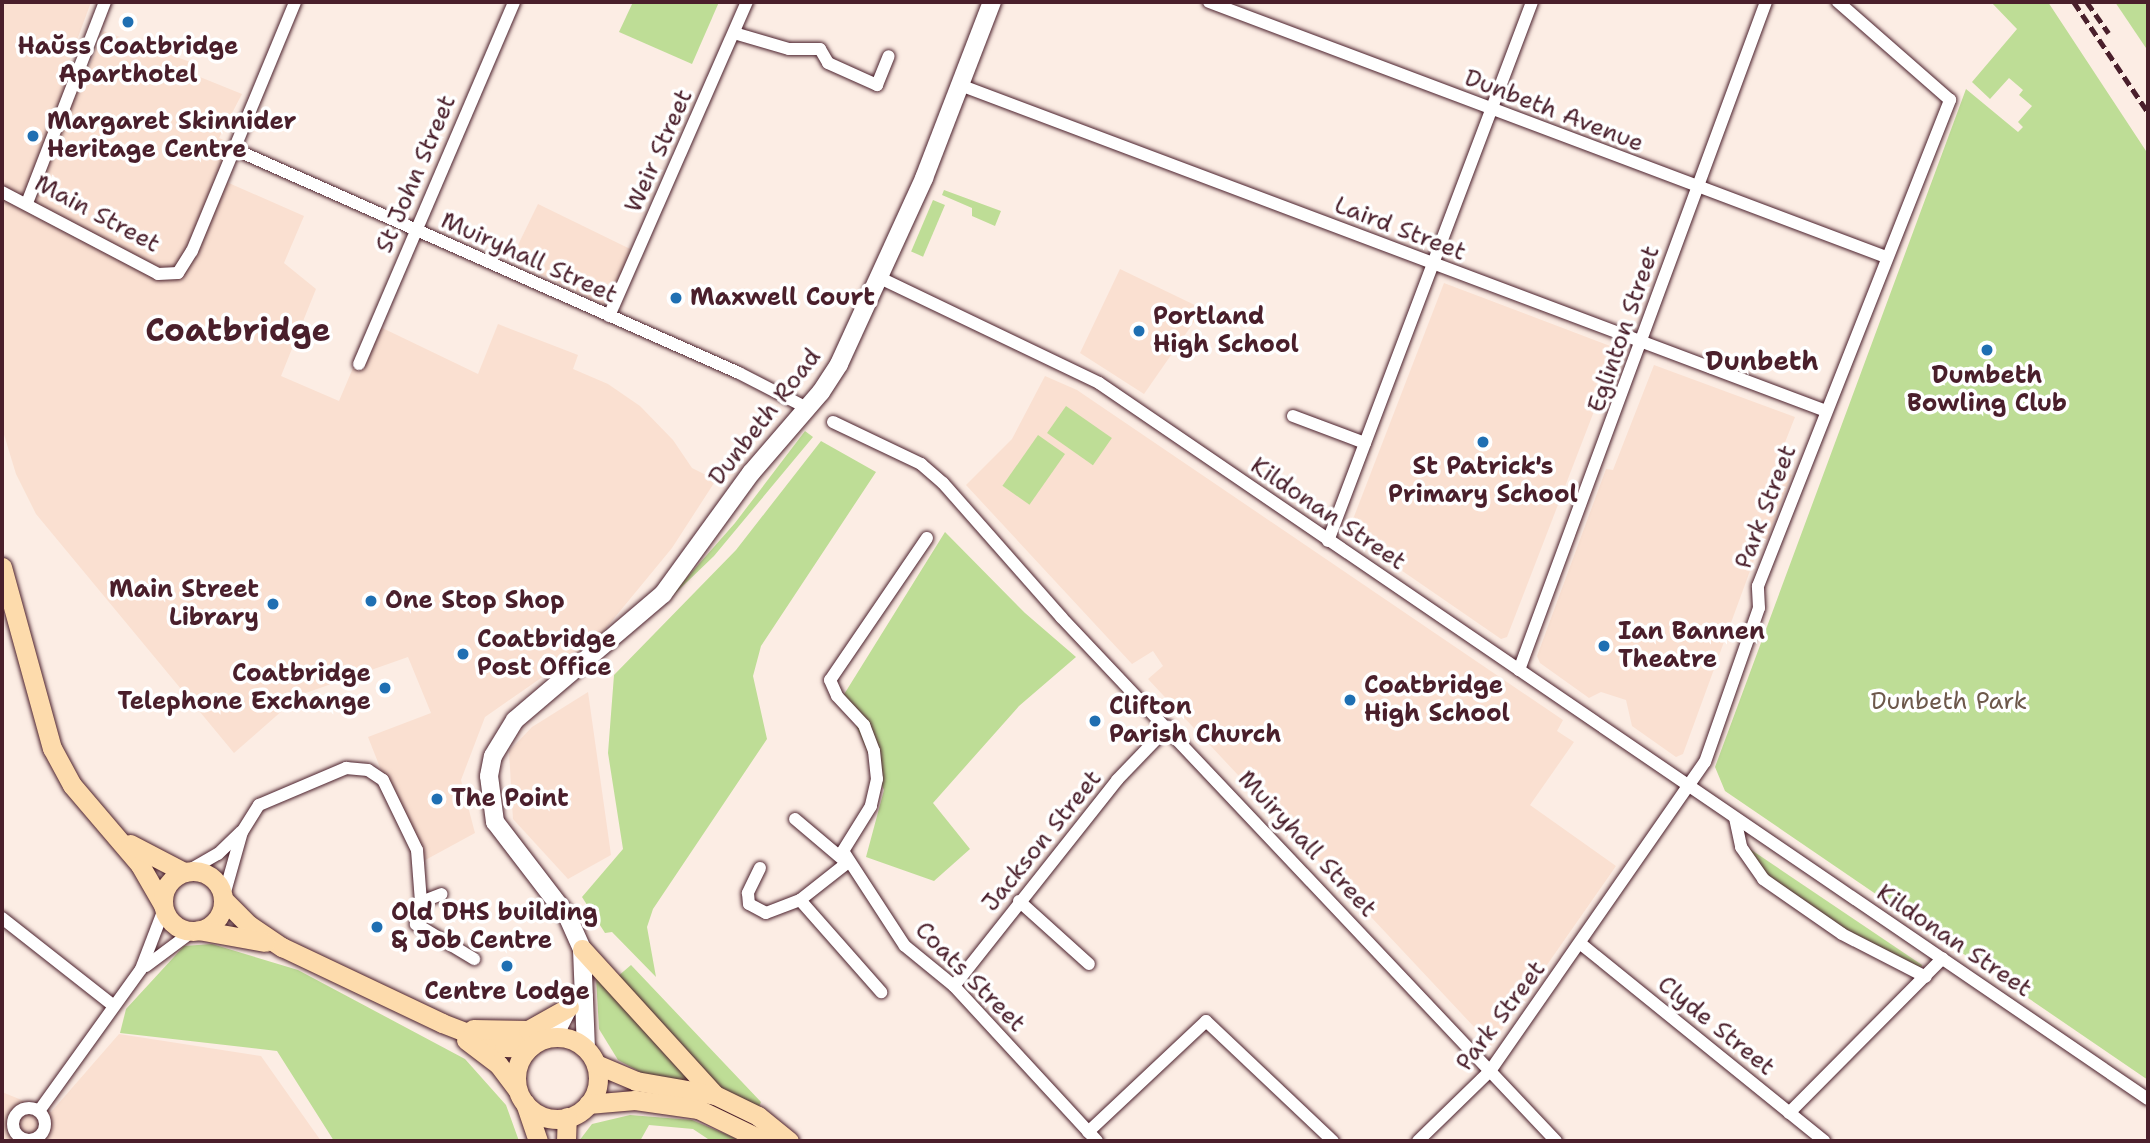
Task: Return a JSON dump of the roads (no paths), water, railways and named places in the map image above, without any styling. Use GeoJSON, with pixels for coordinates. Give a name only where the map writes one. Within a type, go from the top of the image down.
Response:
{"type":"FeatureCollection","features":[{"type":"Feature","properties":{"kind":"main road","name":"Dunbeth Road"},"geometry":{"type":"LineString","coordinates":[[583,956],[568,917],[495,822],[489,776],[493,756],[515,720],[663,594],[751,473],[807,408],[839,364],[924,178],[992,2]]}},
{"type":"Feature","properties":{"kind":"main road"},"geometry":{"type":"LineString","coordinates":[[2,568],[52,748],[72,785],[140,865],[175,925],[282,947]]}},
{"type":"Feature","properties":{"kind":"main road"},"geometry":{"type":"LineString","coordinates":[[112,831],[186,872],[208,875],[223,899],[249,925],[282,947],[448,1026],[504,1047],[568,1038],[591,1057],[636,1081],[715,1095],[758,1116],[789,1141]]}},
{"type":"Feature","properties":{"kind":"main road"},"geometry":{"type":"LineString","coordinates":[[163,907],[165,889],[186,872]]}},
{"type":"Feature","properties":{"kind":"main road"},"geometry":{"type":"LineString","coordinates":[[196,930],[218,917],[223,899]]}},
{"type":"Feature","properties":{"kind":"main road"},"geometry":{"type":"LineString","coordinates":[[538,1141],[521,1097],[516,1072],[536,1043],[559,1026],[569,1007],[583,956]]}},
{"type":"Feature","properties":{"kind":"main road"},"geometry":{"type":"LineString","coordinates":[[583,956],[591,1057],[597,1085],[588,1104]]}},
{"type":"Feature","properties":{"kind":"main road"},"geometry":{"type":"LineString","coordinates":[[583,956],[715,1095]]}},
{"type":"Feature","properties":{"kind":"main road"},"geometry":{"type":"LineString","coordinates":[[448,1026],[528,1030],[569,1007]]}},
{"type":"Feature","properties":{"kind":"main road"},"geometry":{"type":"LineString","coordinates":[[448,1026],[487,1054],[521,1097],[547,1118],[567,1117],[588,1104],[635,1100],[698,1109],[764,1141]]}},
{"type":"Feature","properties":{"kind":"main road"},"geometry":{"type":"LineString","coordinates":[[566,1141],[567,1117]]}},
{"type":"Feature","properties":{"kind":"street"},"geometry":{"type":"LineString","coordinates":[[27,203],[105,2]]}},
{"type":"Feature","properties":{"kind":"street"},"geometry":{"type":"LineString","coordinates":[[234,149],[295,2]]}},
{"type":"Feature","properties":{"kind":"street","name":"St John Street"},"geometry":{"type":"LineString","coordinates":[[359,364],[413,230],[514,2]]}},
{"type":"Feature","properties":{"kind":"street","name":"Weir Street"},"geometry":{"type":"LineString","coordinates":[[609,316],[747,2]]}},
{"type":"Feature","properties":{"kind":"street","name":"Dunbeth Avenue"},"geometry":{"type":"LineString","coordinates":[[1209,2],[1886,257]]}},
{"type":"Feature","properties":{"kind":"street"},"geometry":{"type":"LineString","coordinates":[[1328,541],[1430,264],[1532,2]]}},
{"type":"Feature","properties":{"kind":"street","name":"Eglinton Street"},"geometry":{"type":"LineString","coordinates":[[1519,670],[1640,353],[1639,341],[1766,2]]}},
{"type":"Feature","properties":{"kind":"street","name":"Park Street"},"geometry":{"type":"LineString","coordinates":[[1418,1141],[1490,1072],[1581,944],[1710,751],[1759,608],[1758,586],[1950,100],[1838,2]]}},
{"type":"Feature","properties":{"kind":"street"},"geometry":{"type":"LineString","coordinates":[[734,33],[789,49],[820,49],[828,63],[877,85],[889,55]]}},
{"type":"Feature","properties":{"kind":"street","name":"Laird Street"},"geometry":{"type":"LineString","coordinates":[[960,85],[1826,411]]}},
{"type":"Feature","properties":{"kind":"street","name":"Main Street"},"geometry":{"type":"LineString","coordinates":[[2,192],[158,274],[171,276],[184,268],[234,149]]}},
{"type":"Feature","properties":{"kind":"street","name":"Muiryhall Street"},"geometry":{"type":"LineString","coordinates":[[234,149],[609,316],[807,408]]}},
{"type":"Feature","properties":{"kind":"street","name":"Kildonan Street"},"geometry":{"type":"LineString","coordinates":[[878,277],[1099,383],[2148,1099]]}},
{"type":"Feature","properties":{"kind":"street"},"geometry":{"type":"LineString","coordinates":[[1293,416],[1365,443]]}},
{"type":"Feature","properties":{"kind":"street","name":"Muiryhall Street"},"geometry":{"type":"LineString","coordinates":[[833,422],[898,451],[943,483],[1060,617],[1168,727],[1556,1141]]}},
{"type":"Feature","properties":{"kind":"street"},"geometry":{"type":"LineString","coordinates":[[760,868],[748,893],[749,904],[766,913],[800,900],[847,863],[843,851],[871,806],[877,779],[874,751],[863,725],[837,695],[830,680],[928,538]]}},
{"type":"Feature","properties":{"kind":"street","name":"Jackson Street"},"geometry":{"type":"LineString","coordinates":[[954,986],[1117,780],[1168,727]]}},
{"type":"Feature","properties":{"kind":"street"},"geometry":{"type":"LineString","coordinates":[[186,872],[218,854],[242,832],[267,800],[346,768],[368,770],[383,780],[417,850],[421,902],[416,924],[474,959]]}},
{"type":"Feature","properties":{"kind":"street","name":"Kildonan Street"},"geometry":{"type":"LineString","coordinates":[[1735,818],[1741,847],[1763,879],[1842,934],[1926,977]]}},
{"type":"Feature","properties":{"kind":"street","name":"Coats Street"},"geometry":{"type":"LineString","coordinates":[[796,819],[847,863],[905,946],[954,986],[1092,1136]]}},
{"type":"Feature","properties":{"kind":"street"},"geometry":{"type":"LineString","coordinates":[[223,899],[242,832]]}},
{"type":"Feature","properties":{"kind":"street"},"geometry":{"type":"LineString","coordinates":[[421,902],[442,894]]}},
{"type":"Feature","properties":{"kind":"street"},"geometry":{"type":"LineString","coordinates":[[800,900],[881,992]]}},
{"type":"Feature","properties":{"kind":"street"},"geometry":{"type":"LineString","coordinates":[[1019,901],[1089,964]]}},
{"type":"Feature","properties":{"kind":"street"},"geometry":{"type":"LineString","coordinates":[[38,1111],[141,969],[163,907]]}},
{"type":"Feature","properties":{"kind":"street"},"geometry":{"type":"LineString","coordinates":[[2,918],[114,1006]]}},
{"type":"Feature","properties":{"kind":"street"},"geometry":{"type":"LineString","coordinates":[[141,969],[196,930]]}},
{"type":"Feature","properties":{"kind":"street","name":"Clyde Street"},"geometry":{"type":"LineString","coordinates":[[1581,944],[1824,1141]]}},
{"type":"Feature","properties":{"kind":"street"},"geometry":{"type":"LineString","coordinates":[[1789,1112],[1943,958]]}},
{"type":"Feature","properties":{"kind":"street"},"geometry":{"type":"LineString","coordinates":[[1092,1136],[1206,1021],[1333,1141]]}},
{"type":"Feature","properties":{"kind":"railway"},"geometry":{"type":"LineString","coordinates":[[2074,2],[2148,112]]}},
{"type":"Feature","properties":{"kind":"railway"},"geometry":{"type":"LineString","coordinates":[[2087,2],[2109,33]]}},
{"type":"Feature","properties":{"kind":"place","name":"Haŭss Coatbridge Aparthotel"},"geometry":{"type":"Point","coordinates":[128,22]}},
{"type":"Feature","properties":{"kind":"place","name":"Margaret Skinnider Heritage Centre"},"geometry":{"type":"Point","coordinates":[33,136]}},
{"type":"Feature","properties":{"kind":"place","name":"Maxwell Court"},"geometry":{"type":"Point","coordinates":[676,298]}},
{"type":"Feature","properties":{"kind":"place","name":"Portland High School"},"geometry":{"type":"Point","coordinates":[1139,331]}},
{"type":"Feature","properties":{"kind":"place","name":"Dumbeth Bowling Club"},"geometry":{"type":"Point","coordinates":[1987,350]}},
{"type":"Feature","properties":{"kind":"place","name":"St Patrick's Primary School"},"geometry":{"type":"Point","coordinates":[1483,442]}},
{"type":"Feature","properties":{"kind":"place","name":"One Stop Shop"},"geometry":{"type":"Point","coordinates":[371,601]}},
{"type":"Feature","properties":{"kind":"place","name":"Main Street Library"},"geometry":{"type":"Point","coordinates":[273,604]}},
{"type":"Feature","properties":{"kind":"place","name":"Ian Bannen Theatre"},"geometry":{"type":"Point","coordinates":[1604,646]}},
{"type":"Feature","properties":{"kind":"place","name":"Coatbridge Post Office"},"geometry":{"type":"Point","coordinates":[463,654]}},
{"type":"Feature","properties":{"kind":"place","name":"Coatbridge Telephone Exchange"},"geometry":{"type":"Point","coordinates":[385,688]}},
{"type":"Feature","properties":{"kind":"place","name":"Coatbridge High School"},"geometry":{"type":"Point","coordinates":[1350,700]}},
{"type":"Feature","properties":{"kind":"place","name":"Clifton Parish Church"},"geometry":{"type":"Point","coordinates":[1095,721]}},
{"type":"Feature","properties":{"kind":"place","name":"The Point"},"geometry":{"type":"Point","coordinates":[437,799]}},
{"type":"Feature","properties":{"kind":"place","name":"Old DHS building & Job Centre"},"geometry":{"type":"Point","coordinates":[377,927]}},
{"type":"Feature","properties":{"kind":"place","name":"Centre Lodge"},"geometry":{"type":"Point","coordinates":[507,966]}},
{"type":"Feature","properties":{"kind":"district","name":"Coatbridge"},"geometry":{"type":"Point","coordinates":[238,330]}},
{"type":"Feature","properties":{"kind":"district","name":"Dunbeth"},"geometry":{"type":"Point","coordinates":[1762,361]}},
{"type":"Feature","properties":{"kind":"park label","name":"Dunbeth Park"},"geometry":{"type":"Point","coordinates":[1949,702]}}]}
